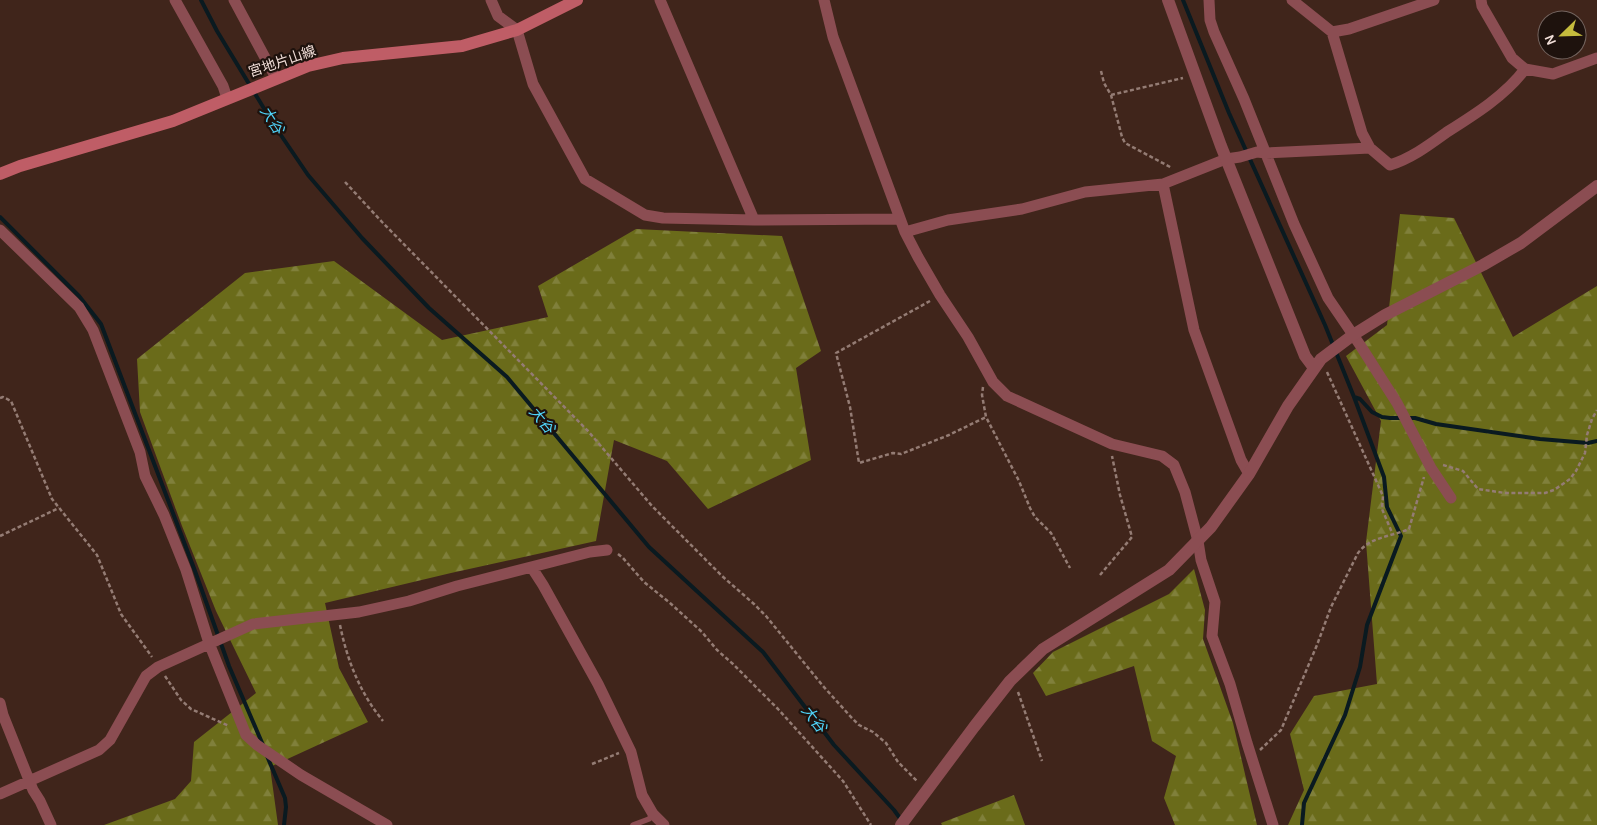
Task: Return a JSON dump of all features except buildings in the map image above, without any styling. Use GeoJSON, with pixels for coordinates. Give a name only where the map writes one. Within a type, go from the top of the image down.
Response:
{"type":"FeatureCollection","features":[{"type":"Feature","properties":{"kind":"main road","name":"宮地片山線"},"geometry":{"type":"LineString","coordinates":[[0,174],[20,166],[173,121],[308,66],[343,58],[462,46],[517,30],[577,0]]}},
{"type":"Feature","properties":{"kind":"street"},"geometry":{"type":"LineString","coordinates":[[175,0],[223,86],[233,95]]}},
{"type":"Feature","properties":{"kind":"street"},"geometry":{"type":"LineString","coordinates":[[234,0],[273,79]]}},
{"type":"Feature","properties":{"kind":"street"},"geometry":{"type":"LineString","coordinates":[[491,0],[498,16],[517,30],[533,84],[585,179],[644,214],[663,218],[754,220],[900,219]]}},
{"type":"Feature","properties":{"kind":"street"},"geometry":{"type":"LineString","coordinates":[[660,0],[754,220]]}},
{"type":"Feature","properties":{"kind":"street"},"geometry":{"type":"LineString","coordinates":[[824,0],[833,37],[905,232],[940,295],[968,337],[994,382],[1007,396],[1112,444],[1162,456],[1174,465],[1185,492],[1198,540],[1201,560],[1215,602],[1212,636],[1230,684],[1273,825]]}},
{"type":"Feature","properties":{"kind":"street"},"geometry":{"type":"LineString","coordinates":[[1168,0],[1226,159],[1306,356],[1318,364]]}},
{"type":"Feature","properties":{"kind":"street"},"geometry":{"type":"LineString","coordinates":[[1209,0],[1210,20],[1214,32],[1244,99],[1294,224],[1328,298],[1397,403],[1451,498]]}},
{"type":"Feature","properties":{"kind":"street"},"geometry":{"type":"LineString","coordinates":[[1292,0],[1332,32],[1362,133],[1370,148],[1390,165],[1407,159],[1471,117],[1517,81],[1525,69]]}},
{"type":"Feature","properties":{"kind":"street"},"geometry":{"type":"LineString","coordinates":[[1332,32],[1434,0]]}},
{"type":"Feature","properties":{"kind":"street"},"geometry":{"type":"LineString","coordinates":[[1481,0],[1482,6],[1512,58],[1525,69],[1553,74],[1597,58]]}},
{"type":"Feature","properties":{"kind":"street"},"geometry":{"type":"LineString","coordinates":[[905,232],[948,220],[1022,209],[1085,192],[1164,184],[1226,159],[1257,152],[1370,148]]}},
{"type":"Feature","properties":{"kind":"street"},"geometry":{"type":"LineString","coordinates":[[1164,184],[1194,330],[1241,460],[1249,474]]}},
{"type":"Feature","properties":{"kind":"street"},"geometry":{"type":"LineString","coordinates":[[901,825],[1010,681],[1043,649],[1169,570],[1211,527],[1249,474],[1288,406],[1318,364],[1353,335],[1385,315],[1483,265],[1521,243],[1597,186]]}},
{"type":"Feature","properties":{"kind":"street"},"geometry":{"type":"LineString","coordinates":[[0,230],[79,307],[93,330],[140,452],[145,476],[164,515],[186,570],[210,643],[246,735],[257,745],[301,775],[387,825]]}},
{"type":"Feature","properties":{"kind":"street"},"geometry":{"type":"LineString","coordinates":[[0,794],[99,750],[110,740],[146,676],[159,666],[253,624],[359,612],[409,601],[457,586],[590,552],[607,550]]}},
{"type":"Feature","properties":{"kind":"street"},"geometry":{"type":"LineString","coordinates":[[532,568],[598,684],[629,749],[642,795],[653,814],[664,825]]}},
{"type":"Feature","properties":{"kind":"street"},"geometry":{"type":"LineString","coordinates":[[0,703],[32,790],[52,825]]}},
{"type":"Feature","properties":{"kind":"lane"},"geometry":{"type":"LineString","coordinates":[[633,824],[649,819],[653,814]]}},
{"type":"Feature","properties":{"kind":"path"},"geometry":{"type":"LineString","coordinates":[[1101,71],[1104,83],[1111,95],[1125,143],[1186,175]]}},
{"type":"Feature","properties":{"kind":"path"},"geometry":{"type":"LineString","coordinates":[[1111,95],[1194,75]]}},
{"type":"Feature","properties":{"kind":"path"},"geometry":{"type":"LineString","coordinates":[[345,182],[588,431],[652,506],[722,576],[766,616],[823,686],[859,725],[873,732],[886,743],[898,762],[926,791]]}},
{"type":"Feature","properties":{"kind":"path"},"geometry":{"type":"LineString","coordinates":[[940,295],[836,353],[850,407],[859,463],[893,453],[901,454],[949,435],[986,417]]}},
{"type":"Feature","properties":{"kind":"path"},"geometry":{"type":"LineString","coordinates":[[1318,364],[1383,496],[1382,509],[1393,534]]}},
{"type":"Feature","properties":{"kind":"path"},"geometry":{"type":"LineString","coordinates":[[988,373],[983,383],[982,395],[986,417],[1019,481],[1032,513],[1051,533],[1070,568]]}},
{"type":"Feature","properties":{"kind":"path"},"geometry":{"type":"LineString","coordinates":[[0,398],[3,397],[11,401],[52,499],[97,555],[121,614],[159,666],[178,696],[192,709],[245,731]]}},
{"type":"Feature","properties":{"kind":"path"},"geometry":{"type":"LineString","coordinates":[[1252,758],[1281,730],[1331,607],[1358,553],[1364,545],[1372,540],[1405,531],[1411,526],[1428,460],[1463,471],[1478,488],[1505,493],[1545,492],[1562,486],[1570,480],[1576,471],[1586,453],[1587,435],[1597,410]]}},
{"type":"Feature","properties":{"kind":"path"},"geometry":{"type":"LineString","coordinates":[[1100,575],[1132,536],[1120,495],[1110,447],[1112,444]]}},
{"type":"Feature","properties":{"kind":"path"},"geometry":{"type":"LineString","coordinates":[[0,536],[59,508]]}},
{"type":"Feature","properties":{"kind":"path"},"geometry":{"type":"LineString","coordinates":[[607,550],[623,558],[644,582],[702,632],[717,650],[734,664],[778,709],[843,781],[871,825]]}},
{"type":"Feature","properties":{"kind":"path"},"geometry":{"type":"LineString","coordinates":[[338,615],[347,655],[364,695],[383,721]]}},
{"type":"Feature","properties":{"kind":"path"},"geometry":{"type":"LineString","coordinates":[[1010,681],[1019,694],[1042,761]]}},
{"type":"Feature","properties":{"kind":"path"},"geometry":{"type":"LineString","coordinates":[[592,764],[629,749]]}},
{"type":"Feature","properties":{"kind":"green space"},"geometry":{"type":"Polygon","coordinates":[[[1400,214],[1454,218],[1513,337],[1597,286],[1597,825],[1288,825],[1304,790],[1290,734],[1314,696],[1377,684],[1366,542],[1381,421],[1346,356],[1387,325],[1400,214]]]}},
{"type":"Feature","properties":{"kind":"green space"},"geometry":{"type":"Polygon","coordinates":[[[636,229],[782,236],[821,351],[796,368],[811,460],[708,509],[667,461],[614,440],[596,541],[325,603],[339,668],[368,722],[270,767],[278,825],[104,825],[175,799],[191,781],[194,742],[256,693],[216,611],[140,412],[137,359],[245,273],[334,261],[442,340],[548,317],[538,286],[636,229]]]}},
{"type":"Feature","properties":{"kind":"green space"},"geometry":{"type":"Polygon","coordinates":[[[1194,569],[1205,610],[1203,639],[1233,723],[1257,825],[1175,825],[1164,798],[1176,756],[1152,741],[1134,666],[1046,696],[1033,673],[1053,652],[1169,594],[1194,569]]]}},
{"type":"Feature","properties":{"kind":"green space"},"geometry":{"type":"Polygon","coordinates":[[[1014,795],[1025,825],[942,825],[941,823],[1014,795]]]}},
{"type":"Feature","properties":{"kind":"waterway","name":"大谷"},"geometry":{"type":"LineString","coordinates":[[201,0],[217,31],[274,125],[308,175],[362,238],[429,308],[507,377],[649,547],[763,652],[834,745],[902,821]]}},
{"type":"Feature","properties":{"kind":"waterway"},"geometry":{"type":"LineString","coordinates":[[1183,0],[1229,113],[1325,325],[1384,477],[1387,507],[1401,536],[1367,625],[1360,667],[1345,715],[1304,803],[1302,825]]}},
{"type":"Feature","properties":{"kind":"waterway"},"geometry":{"type":"LineString","coordinates":[[0,217],[79,296],[101,324],[229,666],[263,745]]}},
{"type":"Feature","properties":{"kind":"waterway"},"geometry":{"type":"LineString","coordinates":[[1354,397],[1360,399],[1372,412],[1382,417],[1415,418],[1436,424],[1540,439],[1588,443],[1597,441]]}},
{"type":"Feature","properties":{"kind":"waterway"},"geometry":{"type":"LineString","coordinates":[[267,756],[285,798],[284,825]]}}]}
